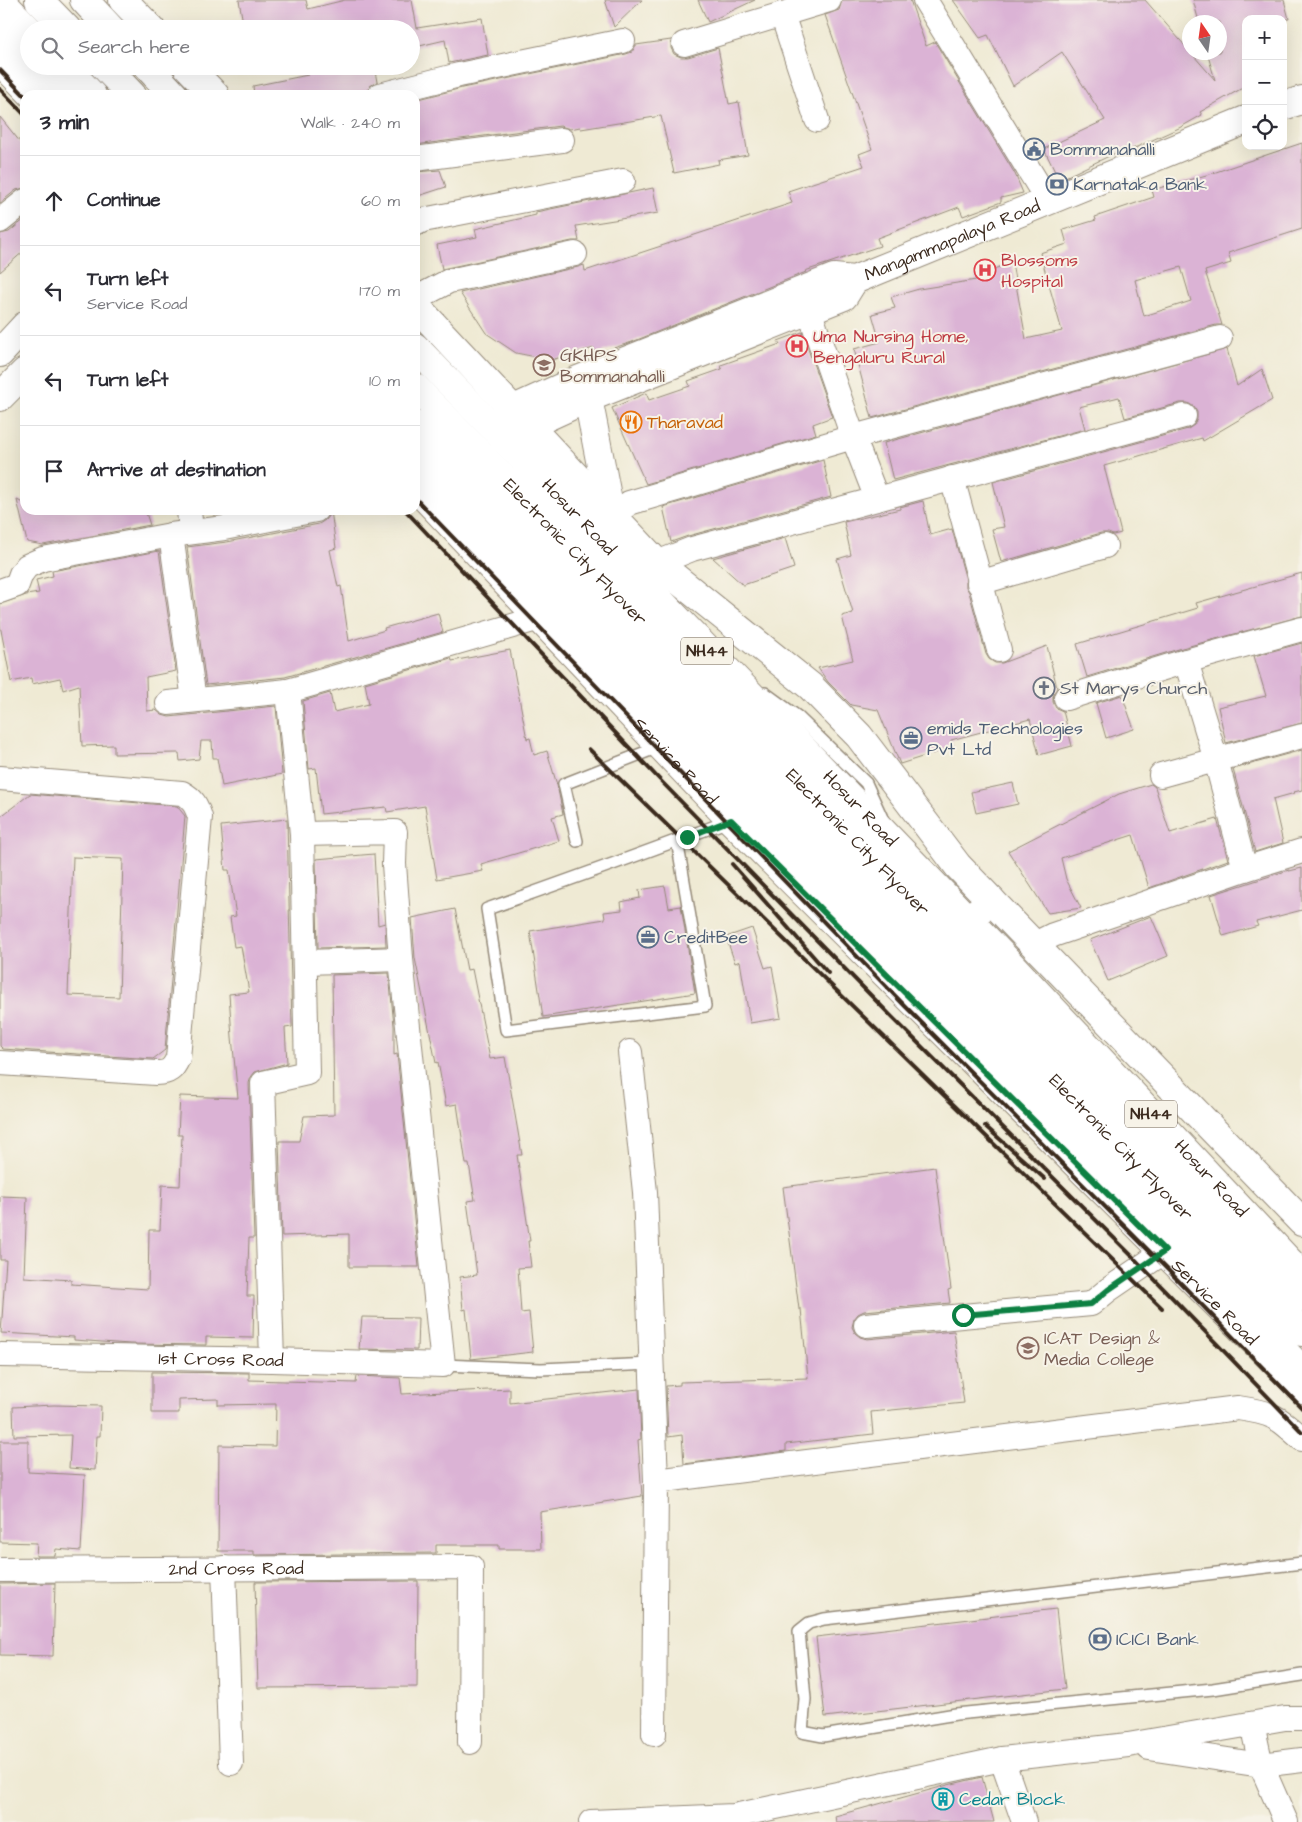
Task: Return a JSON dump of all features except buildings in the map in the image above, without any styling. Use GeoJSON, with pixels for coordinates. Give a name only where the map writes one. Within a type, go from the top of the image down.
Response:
{"type":"FeatureCollection","features":[{"type":"Feature","properties":{"kind":"main road"},"geometry":{"type":"LineString","coordinates":[[0,0],[20,21]]}},
{"type":"Feature","properties":{"kind":"main road"},"geometry":{"type":"LineString","coordinates":[[39,0],[58,20]]}},
{"type":"Feature","properties":{"kind":"main road"},"geometry":{"type":"LineString","coordinates":[[84,0],[103,20]]}},
{"type":"Feature","properties":{"kind":"main road"},"geometry":{"type":"LineString","coordinates":[[123,0],[142,20]]}},
{"type":"Feature","properties":{"kind":"main road"},"geometry":{"type":"LineString","coordinates":[[0,31],[20,51]]}},
{"type":"Feature","properties":{"kind":"main road"},"geometry":{"type":"LineString","coordinates":[[0,61],[28,90]]}},
{"type":"Feature","properties":{"kind":"main road"},"geometry":{"type":"LineString","coordinates":[[44,75],[58,90]]}},
{"type":"Feature","properties":{"kind":"main road"},"geometry":{"type":"LineString","coordinates":[[73,75],[87,90]]}},
{"type":"Feature","properties":{"kind":"main road"},"geometry":{"type":"LineString","coordinates":[[113,75],[127,90]]}},
{"type":"Feature","properties":{"kind":"main road"},"geometry":{"type":"LineString","coordinates":[[155,75],[169,90]]}},
{"type":"Feature","properties":{"kind":"main road"},"geometry":{"type":"LineString","coordinates":[[196,75],[210,90]]}},
{"type":"Feature","properties":{"kind":"main road"},"geometry":{"type":"LineString","coordinates":[[1286,105],[1302,100]]}},
{"type":"Feature","properties":{"kind":"main road","name":"Mangammapalaya Road"},"geometry":{"type":"LineString","coordinates":[[522,417],[587,376],[834,278],[854,280],[1242,122]]}},
{"type":"Feature","properties":{"kind":"main road","name":"Mangammapalaya Road"},"geometry":{"type":"LineString","coordinates":[[522,417],[588,398],[844,296],[854,280]]}},
{"type":"Feature","properties":{"kind":"main road"},"geometry":{"type":"LineString","coordinates":[[420,311],[522,417],[657,563],[810,686],[852,729],[958,866],[1302,1222]]}},
{"type":"Feature","properties":{"kind":"main road"},"geometry":{"type":"LineString","coordinates":[[0,353],[20,331]]}},
{"type":"Feature","properties":{"kind":"main road","name":"Hosur Road"},"geometry":{"type":"LineString","coordinates":[[420,352],[968,920],[1302,1275]]}},
{"type":"Feature","properties":{"kind":"main road"},"geometry":{"type":"LineString","coordinates":[[0,397],[20,377]]}},
{"type":"Feature","properties":{"kind":"main road","name":"Electronic City Flyover"},"geometry":{"type":"LineString","coordinates":[[420,392],[1302,1298]]}},
{"type":"Feature","properties":{"kind":"main road"},"geometry":{"type":"LineString","coordinates":[[588,398],[612,514]]}},
{"type":"Feature","properties":{"kind":"main road","name":"Electronic City Flyover"},"geometry":{"type":"LineString","coordinates":[[420,430],[1302,1332]]}},
{"type":"Feature","properties":{"kind":"main road"},"geometry":{"type":"LineString","coordinates":[[420,462],[1302,1370]]}},
{"type":"Feature","properties":{"kind":"main road","name":"Service Road"},"geometry":{"type":"LineString","coordinates":[[420,492],[731,820],[1302,1389]]}},
{"type":"Feature","properties":{"kind":"main road"},"geometry":{"type":"LineString","coordinates":[[968,920],[991,900]]}},
{"type":"Feature","properties":{"kind":"street"},"geometry":{"type":"LineString","coordinates":[[684,44],[829,0]]}},
{"type":"Feature","properties":{"kind":"street"},"geometry":{"type":"LineString","coordinates":[[925,0],[1048,201]]}},
{"type":"Feature","properties":{"kind":"street"},"geometry":{"type":"LineString","coordinates":[[782,14],[817,120]]}},
{"type":"Feature","properties":{"kind":"street"},"geometry":{"type":"LineString","coordinates":[[400,90],[459,75],[623,41]]}},
{"type":"Feature","properties":{"kind":"street"},"geometry":{"type":"LineString","coordinates":[[420,158],[562,140]]}},
{"type":"Feature","properties":{"kind":"street"},"geometry":{"type":"LineString","coordinates":[[420,222],[622,181]]}},
{"type":"Feature","properties":{"kind":"street"},"geometry":{"type":"LineString","coordinates":[[0,221],[20,205]]}},
{"type":"Feature","properties":{"kind":"street"},"geometry":{"type":"LineString","coordinates":[[420,296],[449,281],[575,254]]}},
{"type":"Feature","properties":{"kind":"street"},"geometry":{"type":"LineString","coordinates":[[809,310],[852,437],[877,499]]}},
{"type":"Feature","properties":{"kind":"street"},"geometry":{"type":"LineString","coordinates":[[612,514],[629,503],[852,437],[1220,338]]}},
{"type":"Feature","properties":{"kind":"street"},"geometry":{"type":"LineString","coordinates":[[657,563],[692,549],[1184,416]]}},
{"type":"Feature","properties":{"kind":"street"},"geometry":{"type":"LineString","coordinates":[[952,478],[998,650]]}},
{"type":"Feature","properties":{"kind":"street"},"geometry":{"type":"LineString","coordinates":[[0,591],[17,585],[24,569],[35,562],[184,526],[224,528],[288,515]]}},
{"type":"Feature","properties":{"kind":"street"},"geometry":{"type":"LineString","coordinates":[[184,526],[194,700]]}},
{"type":"Feature","properties":{"kind":"street"},"geometry":{"type":"LineString","coordinates":[[979,583],[1105,546]]}},
{"type":"Feature","properties":{"kind":"street"},"geometry":{"type":"LineString","coordinates":[[168,703],[288,691],[540,618]]}},
{"type":"Feature","properties":{"kind":"street"},"geometry":{"type":"LineString","coordinates":[[1066,698],[1186,661],[1302,629]]}},
{"type":"Feature","properties":{"kind":"street"},"geometry":{"type":"LineString","coordinates":[[1186,661],[1216,760],[1245,868]]}},
{"type":"Feature","properties":{"kind":"street"},"geometry":{"type":"LineString","coordinates":[[272,1360],[263,1083],[307,1073],[302,834],[288,691]]}},
{"type":"Feature","properties":{"kind":"street"},"geometry":{"type":"LineString","coordinates":[[1162,775],[1302,736]]}},
{"type":"Feature","properties":{"kind":"street"},"geometry":{"type":"LineString","coordinates":[[0,778],[182,793],[191,798],[197,806],[200,817],[178,1058],[173,1068],[166,1073],[156,1073],[0,1063]]}},
{"type":"Feature","properties":{"kind":"street"},"geometry":{"type":"LineString","coordinates":[[302,834],[395,832],[394,864],[401,959],[443,1365]]}},
{"type":"Feature","properties":{"kind":"street"},"geometry":{"type":"LineString","coordinates":[[1034,945],[1053,935],[1302,850]]}},
{"type":"Feature","properties":{"kind":"street"},"geometry":{"type":"LineString","coordinates":[[306,962],[401,959]]}},
{"type":"Feature","properties":{"kind":"street"},"geometry":{"type":"LineString","coordinates":[[630,1052],[645,1192],[656,1480],[654,1734]]}},
{"type":"Feature","properties":{"kind":"street"},"geometry":{"type":"LineString","coordinates":[[866,1325],[1091,1304],[1165,1251]]}},
{"type":"Feature","properties":{"kind":"street","name":"1st Cross Road"},"geometry":{"type":"LineString","coordinates":[[0,1356],[272,1360],[443,1365]]}},
{"type":"Feature","properties":{"kind":"street"},"geometry":{"type":"LineString","coordinates":[[656,1480],[1238,1408],[1262,1411],[1280,1419],[1302,1439]]}},
{"type":"Feature","properties":{"kind":"street","name":"2nd Cross Road"},"geometry":{"type":"LineString","coordinates":[[0,1570],[471,1567],[470,1742]]}},
{"type":"Feature","properties":{"kind":"street"},"geometry":{"type":"LineString","coordinates":[[224,1568],[231,1764]]}},
{"type":"Feature","properties":{"kind":"street"},"geometry":{"type":"LineString","coordinates":[[590,1822],[734,1816],[1002,1759],[1128,1745],[1284,1718],[1302,1718]]}},
{"type":"Feature","properties":{"kind":"street"},"geometry":{"type":"LineString","coordinates":[[1252,1724],[1261,1766],[1286,1822]]}},
{"type":"Feature","properties":{"kind":"street"},"geometry":{"type":"LineString","coordinates":[[1128,1745],[1261,1766],[1302,1760]]}},
{"type":"Feature","properties":{"kind":"street"},"geometry":{"type":"LineString","coordinates":[[1002,1759],[1024,1822]]}},
{"type":"Feature","properties":{"kind":"lane"},"geometry":{"type":"LineString","coordinates":[[577,841],[564,784],[661,746]]}},
{"type":"Feature","properties":{"kind":"lane"},"geometry":{"type":"LineString","coordinates":[[677,840],[705,1006],[506,1030],[487,909],[731,820]]}},
{"type":"Feature","properties":{"kind":"lane"},"geometry":{"type":"LineString","coordinates":[[443,1365],[541,1369],[651,1364]]}},
{"type":"Feature","properties":{"kind":"lane"},"geometry":{"type":"LineString","coordinates":[[1302,1563],[824,1619],[809,1623],[799,1632],[805,1699],[802,1732],[823,1736],[956,1714],[1213,1689],[1302,1675]]}},
{"type":"Feature","properties":{"kind":"railway"},"geometry":{"type":"LineString","coordinates":[[0,70],[20,91]]}},
{"type":"Feature","properties":{"kind":"railway"},"geometry":{"type":"LineString","coordinates":[[0,89],[20,110]]}},
{"type":"Feature","properties":{"kind":"railway"},"geometry":{"type":"LineString","coordinates":[[420,503],[905,1006],[1169,1271],[1302,1408]]}},
{"type":"Feature","properties":{"kind":"railway"},"geometry":{"type":"LineString","coordinates":[[410,515],[659,779],[893,1018],[1130,1254],[1302,1432]]}},
{"type":"Feature","properties":{"kind":"railway"},"geometry":{"type":"LineString","coordinates":[[589,749],[1162,1308]]}},
{"type":"Feature","properties":{"kind":"railway"},"geometry":{"type":"LineString","coordinates":[[732,864],[828,973]]}},
{"type":"Feature","properties":{"kind":"railway"},"geometry":{"type":"LineString","coordinates":[[985,1126],[1045,1179]]}},
{"type":"Feature","properties":{"kind":"place","name":"Bommanahalli"},"geometry":{"type":"Point","coordinates":[1034,149]}},
{"type":"Feature","properties":{"kind":"place","name":"Karnataka Bank"},"geometry":{"type":"Point","coordinates":[1057,184]}},
{"type":"Feature","properties":{"kind":"place","name":"Blossoms Hospital"},"geometry":{"type":"Point","coordinates":[985,270]}},
{"type":"Feature","properties":{"kind":"place","name":"Uma Nursing Home, Bengaluru Rural"},"geometry":{"type":"Point","coordinates":[797,346]}},
{"type":"Feature","properties":{"kind":"place","name":"GKHPS Bommanahalli"},"geometry":{"type":"Point","coordinates":[544,365]}},
{"type":"Feature","properties":{"kind":"place","name":"Tharavad"},"geometry":{"type":"Point","coordinates":[631,422]}},
{"type":"Feature","properties":{"kind":"place","name":"St Marys Church"},"geometry":{"type":"Point","coordinates":[1044,688]}},
{"type":"Feature","properties":{"kind":"place","name":"emids Technologies Pvt Ltd"},"geometry":{"type":"Point","coordinates":[911,738]}},
{"type":"Feature","properties":{"kind":"place","name":"CreditBee"},"geometry":{"type":"Point","coordinates":[648,937]}},
{"type":"Feature","properties":{"kind":"place","name":"ICAT Design & Media College"},"geometry":{"type":"Point","coordinates":[1028,1348]}},
{"type":"Feature","properties":{"kind":"place","name":"ICICI Bank"},"geometry":{"type":"Point","coordinates":[1100,1639]}},
{"type":"Feature","properties":{"kind":"place","name":"Cedar Block"},"geometry":{"type":"Point","coordinates":[943,1799]}},
{"type":"Feature","properties":{"kind":"route"},"geometry":{"type":"LineString","coordinates":[[687,837],[731,820],[1165,1251],[1091,1304],[963,1315]]}}]}
